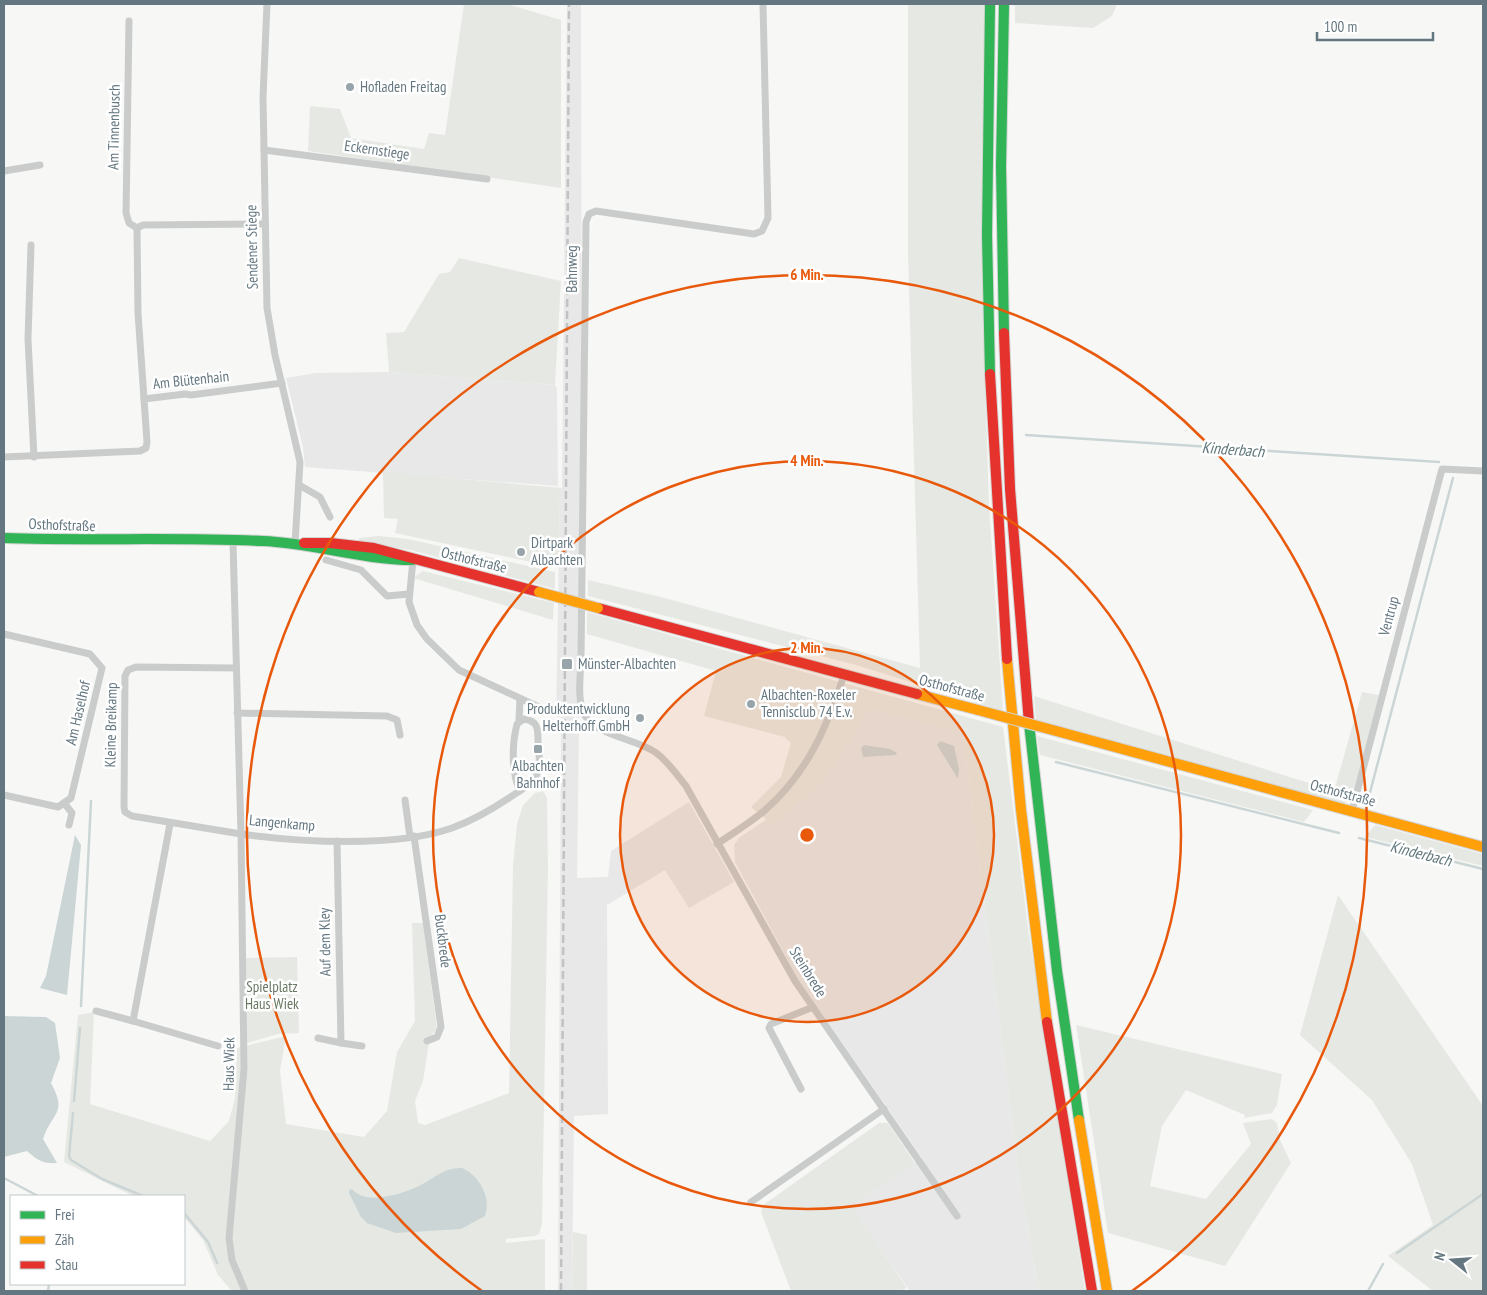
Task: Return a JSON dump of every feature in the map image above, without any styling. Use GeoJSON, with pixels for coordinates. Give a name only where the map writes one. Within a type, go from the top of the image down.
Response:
{"type":"FeatureCollection","features":[{"type":"Feature","properties":{"kind":"main road"},"geometry":{"type":"LineString","coordinates":[[990,4],[987,191],[990,384],[1004,631],[1016,773],[1034,927],[1052,1054],[1092,1291]]}},
{"type":"Feature","properties":{"kind":"main road"},"geometry":{"type":"LineString","coordinates":[[1004,4],[1002,190],[1005,374],[1019,630],[1031,771],[1049,924],[1077,1119],[1106,1291]]}},
{"type":"Feature","properties":{"kind":"main road","name":"Osthofstraße"},"geometry":{"type":"LineString","coordinates":[[4,538],[298,544],[317,549],[395,560],[413,560],[539,592],[1483,847]]}},
{"type":"Feature","properties":{"kind":"street","name":"Sendener Stiege"},"geometry":{"type":"LineString","coordinates":[[266,4],[263,82],[267,308],[298,448],[298,544]]}},
{"type":"Feature","properties":{"kind":"street","name":"Bahnweg"},"geometry":{"type":"LineString","coordinates":[[593,726],[583,712],[581,657],[586,222],[590,214],[596,211],[754,234],[762,231],[768,218],[763,4]]}},
{"type":"Feature","properties":{"kind":"street","name":"Am Tinnenbusch"},"geometry":{"type":"LineString","coordinates":[[129,21],[126,213],[128,220],[137,228],[138,313],[144,399]]}},
{"type":"Feature","properties":{"kind":"street","name":"Eckernstiege"},"geometry":{"type":"LineString","coordinates":[[264,150],[487,179]]}},
{"type":"Feature","properties":{"kind":"street"},"geometry":{"type":"LineString","coordinates":[[4,171],[40,166]]}},
{"type":"Feature","properties":{"kind":"street"},"geometry":{"type":"LineString","coordinates":[[137,228],[143,225],[266,224]]}},
{"type":"Feature","properties":{"kind":"street"},"geometry":{"type":"LineString","coordinates":[[31,245],[28,339],[34,457]]}},
{"type":"Feature","properties":{"kind":"street","name":"Am Blütenhain"},"geometry":{"type":"LineString","coordinates":[[4,457],[140,451],[146,448],[147,442],[144,399],[185,394],[191,395],[282,382]]}},
{"type":"Feature","properties":{"kind":"street","name":"Ventrup"},"geometry":{"type":"LineString","coordinates":[[1352,811],[1442,469],[1483,471]]}},
{"type":"Feature","properties":{"kind":"street"},"geometry":{"type":"LineString","coordinates":[[299,486],[320,497],[330,517]]}},
{"type":"Feature","properties":{"kind":"street","name":"Langenkamp"},"geometry":{"type":"LineString","coordinates":[[233,542],[241,834],[337,841],[412,837],[452,828],[471,820],[520,791],[536,776],[539,766],[538,728],[534,721],[519,720]]}},
{"type":"Feature","properties":{"kind":"street"},"geometry":{"type":"LineString","coordinates":[[326,560],[361,570],[386,596],[409,594]]}},
{"type":"Feature","properties":{"kind":"street"},"geometry":{"type":"LineString","coordinates":[[413,560],[409,594],[412,614],[416,625],[427,639],[459,670],[540,708]]}},
{"type":"Feature","properties":{"kind":"street","name":"Am Haselhof"},"geometry":{"type":"LineString","coordinates":[[4,634],[90,654],[102,668],[71,798],[64,802]]}},
{"type":"Feature","properties":{"kind":"street","name":"Kleine Breikamp"},"geometry":{"type":"LineString","coordinates":[[236,668],[136,667],[126,673],[124,807],[125,812],[132,816],[170,824],[241,834]]}},
{"type":"Feature","properties":{"kind":"street"},"geometry":{"type":"LineString","coordinates":[[717,844],[764,811],[799,774],[815,749],[829,720],[844,674]]}},
{"type":"Feature","properties":{"kind":"street"},"geometry":{"type":"LineString","coordinates":[[520,699],[519,720],[515,731],[514,771],[520,791]]}},
{"type":"Feature","properties":{"kind":"street"},"geometry":{"type":"LineString","coordinates":[[237,713],[387,716],[397,720],[400,735]]}},
{"type":"Feature","properties":{"kind":"street","name":"Steinbrede"},"geometry":{"type":"LineString","coordinates":[[593,726],[645,746],[670,765],[686,786],[795,981],[957,1216]]}},
{"type":"Feature","properties":{"kind":"street"},"geometry":{"type":"LineString","coordinates":[[4,796],[58,807],[64,802],[72,813],[69,825]]}},
{"type":"Feature","properties":{"kind":"street"},"geometry":{"type":"LineString","coordinates":[[405,800],[412,837]]}},
{"type":"Feature","properties":{"kind":"street"},"geometry":{"type":"LineString","coordinates":[[133,1021],[170,824]]}},
{"type":"Feature","properties":{"kind":"street","name":"Haus Wiek"},"geometry":{"type":"LineString","coordinates":[[241,834],[244,1069],[229,1238],[232,1260],[245,1291]]}},
{"type":"Feature","properties":{"kind":"street","name":"Buckbrede"},"geometry":{"type":"LineString","coordinates":[[412,837],[440,1027],[437,1037],[427,1042]]}},
{"type":"Feature","properties":{"kind":"street","name":"Auf dem Kley"},"geometry":{"type":"LineString","coordinates":[[337,841],[341,1043]]}},
{"type":"Feature","properties":{"kind":"street"},"geometry":{"type":"LineString","coordinates":[[801,1090],[769,1028],[771,1024],[813,1007]]}},
{"type":"Feature","properties":{"kind":"street"},"geometry":{"type":"LineString","coordinates":[[96,1011],[218,1046]]}},
{"type":"Feature","properties":{"kind":"street"},"geometry":{"type":"LineString","coordinates":[[318,1038],[362,1046]]}},
{"type":"Feature","properties":{"kind":"street"},"geometry":{"type":"LineString","coordinates":[[751,1202],[884,1110]]}},
{"type":"Feature","properties":{"kind":"shaded area"},"geometry":{"type":"Polygon","coordinates":[[[567,4],[581,4],[582,488],[577,878],[608,877],[611,851],[689,802],[734,882],[689,908],[665,870],[607,905],[608,1114],[574,1116],[572,1291],[558,1291],[561,728],[556,721],[560,492],[562,488],[567,4]]]}},
{"type":"Feature","properties":{"kind":"shaded area"},"geometry":{"type":"Polygon","coordinates":[[[389,372],[555,385],[557,389],[558,486],[305,467],[303,447],[286,378],[316,373],[389,372]]]}},
{"type":"Feature","properties":{"kind":"shaded area"},"geometry":{"type":"Polygon","coordinates":[[[869,708],[963,733],[1020,1185],[1039,1291],[910,1291],[850,1205],[922,1158],[798,979],[735,862],[734,845],[739,838],[767,819],[772,825],[820,785],[847,746],[869,708]]]}},
{"type":"Feature","properties":{"kind":"shaded area"},"geometry":{"type":"Polygon","coordinates":[[[940,741],[954,746],[959,769],[958,779],[937,745],[940,741]]]}},
{"type":"Feature","properties":{"kind":"shaded area"},"geometry":{"type":"Polygon","coordinates":[[[864,745],[890,749],[897,753],[895,755],[863,757],[861,748],[864,745]]]}},
{"type":"Feature","properties":{"kind":"shaded area"},"geometry":{"type":"Polygon","coordinates":[[[75,835],[81,845],[67,995],[40,988],[46,976],[75,835]]]}},
{"type":"Feature","properties":{"kind":"shaded area"},"geometry":{"type":"Polygon","coordinates":[[[4,1016],[46,1017],[55,1023],[60,1058],[51,1083],[56,1093],[58,1107],[57,1113],[43,1139],[57,1163],[40,1161],[27,1151],[4,1157],[4,1016]]]}},
{"type":"Feature","properties":{"kind":"shaded area"},"geometry":{"type":"Polygon","coordinates":[[[462,1168],[479,1182],[485,1195],[487,1209],[485,1216],[461,1229],[396,1233],[367,1223],[361,1217],[349,1193],[349,1190],[352,1189],[366,1197],[375,1198],[394,1195],[419,1186],[444,1171],[462,1168]]]}},
{"type":"Feature","properties":{"kind":"green space"},"geometry":{"type":"Polygon","coordinates":[[[464,4],[507,4],[561,20],[561,188],[308,151],[310,106],[340,109],[351,138],[424,149],[429,133],[445,135],[464,4]]]}},
{"type":"Feature","properties":{"kind":"green space"},"geometry":{"type":"Polygon","coordinates":[[[908,4],[984,4],[985,385],[989,505],[1003,711],[856,665],[588,596],[588,580],[661,597],[920,668],[908,254],[908,4]]]}},
{"type":"Feature","properties":{"kind":"green space"},"geometry":{"type":"Polygon","coordinates":[[[1015,4],[1117,4],[1112,16],[1093,28],[1015,23],[1015,4]]]}},
{"type":"Feature","properties":{"kind":"green space"},"geometry":{"type":"Polygon","coordinates":[[[459,258],[561,281],[555,385],[389,372],[386,333],[404,332],[439,274],[450,272],[459,258]]]}},
{"type":"Feature","properties":{"kind":"green space"},"geometry":{"type":"Polygon","coordinates":[[[383,472],[562,488],[560,492],[559,568],[395,533],[398,519],[384,518],[383,472]]]}},
{"type":"Feature","properties":{"kind":"green space"},"geometry":{"type":"Polygon","coordinates":[[[379,536],[408,539],[555,572],[555,589],[411,550],[359,542],[359,538],[379,536]]]}},
{"type":"Feature","properties":{"kind":"green space"},"geometry":{"type":"Polygon","coordinates":[[[423,571],[554,603],[553,620],[413,578],[423,571]]]}},
{"type":"Feature","properties":{"kind":"green space"},"geometry":{"type":"Polygon","coordinates":[[[587,612],[1003,727],[1028,928],[1085,1291],[1039,1291],[1020,1185],[963,733],[869,708],[847,746],[820,785],[773,825],[751,807],[781,777],[791,743],[785,737],[704,716],[716,671],[587,634],[587,612]]]}},
{"type":"Feature","properties":{"kind":"green space"},"geometry":{"type":"Polygon","coordinates":[[[1362,692],[1379,695],[1352,798],[1343,804],[1036,720],[1034,696],[1334,791],[1362,692]]]}},
{"type":"Feature","properties":{"kind":"green space"},"geometry":{"type":"Polygon","coordinates":[[[1037,736],[1313,810],[1304,822],[1040,755],[1037,736]]]}},
{"type":"Feature","properties":{"kind":"green space"},"geometry":{"type":"Polygon","coordinates":[[[543,791],[547,798],[548,868],[542,1224],[539,1234],[506,1239],[506,1243],[545,1239],[545,1291],[232,1291],[218,1275],[203,1240],[185,1218],[185,1195],[131,1195],[64,1162],[78,1015],[94,1012],[90,1104],[210,1141],[229,1121],[235,1098],[237,1048],[286,1036],[280,1071],[286,1124],[364,1137],[387,1111],[397,1052],[415,1021],[412,923],[423,923],[437,1029],[430,1037],[423,1081],[415,1101],[418,1123],[425,1125],[509,1093],[513,866],[517,824],[523,805],[535,793],[543,791]]]}},
{"type":"Feature","properties":{"kind":"green space"},"geometry":{"type":"Polygon","coordinates":[[[1375,825],[1483,854],[1483,866],[1365,837],[1375,825]]]}},
{"type":"Feature","properties":{"kind":"green space"},"geometry":{"type":"Polygon","coordinates":[[[1338,895],[1483,1106],[1483,1291],[1433,1291],[1388,1256],[1433,1225],[1412,1164],[1372,1100],[1300,1035],[1338,895]]]}},
{"type":"Feature","properties":{"kind":"green space","name":"Spielplatz Haus Wiek"},"geometry":{"type":"Polygon","coordinates":[[[297,957],[299,1033],[278,1034],[247,1043],[246,958],[297,957]]]}},
{"type":"Feature","properties":{"kind":"green space"},"geometry":{"type":"Polygon","coordinates":[[[1076,1025],[1282,1074],[1277,1105],[1272,1113],[1244,1118],[1245,1115],[1186,1090],[1162,1126],[1150,1186],[1206,1199],[1251,1144],[1243,1123],[1272,1119],[1277,1123],[1280,1140],[1291,1163],[1225,1266],[1108,1233],[1076,1025]]]}},
{"type":"Feature","properties":{"kind":"green space"},"geometry":{"type":"Polygon","coordinates":[[[879,1123],[888,1123],[915,1163],[851,1205],[907,1288],[900,1291],[791,1291],[761,1212],[763,1205],[879,1123]]]}},
{"type":"Feature","properties":{"kind":"green space"},"geometry":{"type":"Polygon","coordinates":[[[573,1232],[587,1235],[587,1291],[572,1291],[573,1232]]]}},
{"type":"Feature","properties":{"kind":"waterway","name":"Kinderbach"},"geometry":{"type":"LineString","coordinates":[[1026,435],[1439,462]]}},
{"type":"Feature","properties":{"kind":"waterway","name":"Kinderbach"},"geometry":{"type":"LineString","coordinates":[[1368,800],[1453,478]]}},
{"type":"Feature","properties":{"kind":"waterway"},"geometry":{"type":"LineString","coordinates":[[1056,762],[1339,833]]}},
{"type":"Feature","properties":{"kind":"waterway"},"geometry":{"type":"LineString","coordinates":[[81,1006],[91,801]]}},
{"type":"Feature","properties":{"kind":"waterway","name":"Kinderbach"},"geometry":{"type":"LineString","coordinates":[[1359,838],[1483,869]]}},
{"type":"Feature","properties":{"kind":"waterway"},"geometry":{"type":"LineString","coordinates":[[74,1101],[80,1028]]}},
{"type":"Feature","properties":{"kind":"waterway"},"geometry":{"type":"LineString","coordinates":[[73,1113],[69,1156],[71,1160],[102,1179],[141,1195]]}},
{"type":"Feature","properties":{"kind":"waterway"},"geometry":{"type":"LineString","coordinates":[[4,1178],[36,1195]]}},
{"type":"Feature","properties":{"kind":"waterway"},"geometry":{"type":"LineString","coordinates":[[1397,1253],[1483,1194]]}},
{"type":"Feature","properties":{"kind":"waterway"},"geometry":{"type":"LineString","coordinates":[[185,1214],[208,1242],[217,1263]]}},
{"type":"Feature","properties":{"kind":"waterway"},"geometry":{"type":"LineString","coordinates":[[1368,1291],[1383,1264]]}},
{"type":"Feature","properties":{"kind":"waterway"},"geometry":{"type":"LineString","coordinates":[[48,1291],[49,1285]]}},
{"type":"Feature","properties":{"kind":"railway"},"geometry":{"type":"LineString","coordinates":[[561,1291],[569,4]]}},
{"type":"Feature","properties":{"kind":"traffic: fast"},"geometry":{"type":"LineString","coordinates":[[990,4],[987,235],[990,374]]}},
{"type":"Feature","properties":{"kind":"traffic: fast"},"geometry":{"type":"LineString","coordinates":[[1004,4],[1001,166],[1004,333]]}},
{"type":"Feature","properties":{"kind":"traffic: fast"},"geometry":{"type":"LineString","coordinates":[[4,538],[198,539],[282,542],[375,557],[413,560]]}},
{"type":"Feature","properties":{"kind":"traffic: fast"},"geometry":{"type":"LineString","coordinates":[[1029,723],[1057,971],[1079,1120]]}},
{"type":"Feature","properties":{"kind":"traffic: slow"},"geometry":{"type":"LineString","coordinates":[[539,592],[598,608]]}},
{"type":"Feature","properties":{"kind":"traffic: slow"},"geometry":{"type":"LineString","coordinates":[[1007,659],[1021,810],[1047,1022]]}},
{"type":"Feature","properties":{"kind":"traffic: slow"},"geometry":{"type":"LineString","coordinates":[[917,694],[978,710]]}},
{"type":"Feature","properties":{"kind":"traffic: slow"},"geometry":{"type":"LineString","coordinates":[[978,710],[1060,732]]}},
{"type":"Feature","properties":{"kind":"traffic: slow"},"geometry":{"type":"LineString","coordinates":[[1060,732],[1483,847]]}},
{"type":"Feature","properties":{"kind":"traffic: slow"},"geometry":{"type":"LineString","coordinates":[[1079,1120],[1107,1291]]}},
{"type":"Feature","properties":{"kind":"traffic: jam"},"geometry":{"type":"LineString","coordinates":[[1004,333],[1010,489],[1029,723]]}},
{"type":"Feature","properties":{"kind":"traffic: jam"},"geometry":{"type":"LineString","coordinates":[[990,374],[1007,659]]}},
{"type":"Feature","properties":{"kind":"traffic: jam"},"geometry":{"type":"LineString","coordinates":[[304,543],[330,543],[374,548],[539,592]]}},
{"type":"Feature","properties":{"kind":"traffic: jam"},"geometry":{"type":"LineString","coordinates":[[598,608],[917,694]]}},
{"type":"Feature","properties":{"kind":"traffic: jam"},"geometry":{"type":"LineString","coordinates":[[1047,1022],[1092,1291]]}},
{"type":"Feature","properties":{"kind":"place","name":"Hofladen Freitag"},"geometry":{"type":"Point","coordinates":[350,87]}},
{"type":"Feature","properties":{"kind":"place","name":"Dirtpark Albachten"},"geometry":{"type":"Point","coordinates":[521,552]}},
{"type":"Feature","properties":{"kind":"place","name":"Münster-Albachten"},"geometry":{"type":"Point","coordinates":[567,664]}},
{"type":"Feature","properties":{"kind":"place","name":"Albachten-Roxeler Tennisclub 74 E.v."},"geometry":{"type":"Point","coordinates":[751,704]}},
{"type":"Feature","properties":{"kind":"place","name":"Produktentwicklung Helterhoff GmbH"},"geometry":{"type":"Point","coordinates":[640,718]}},
{"type":"Feature","properties":{"kind":"place","name":"Albachten Bahnhof"},"geometry":{"type":"Point","coordinates":[538,749]}}]}
